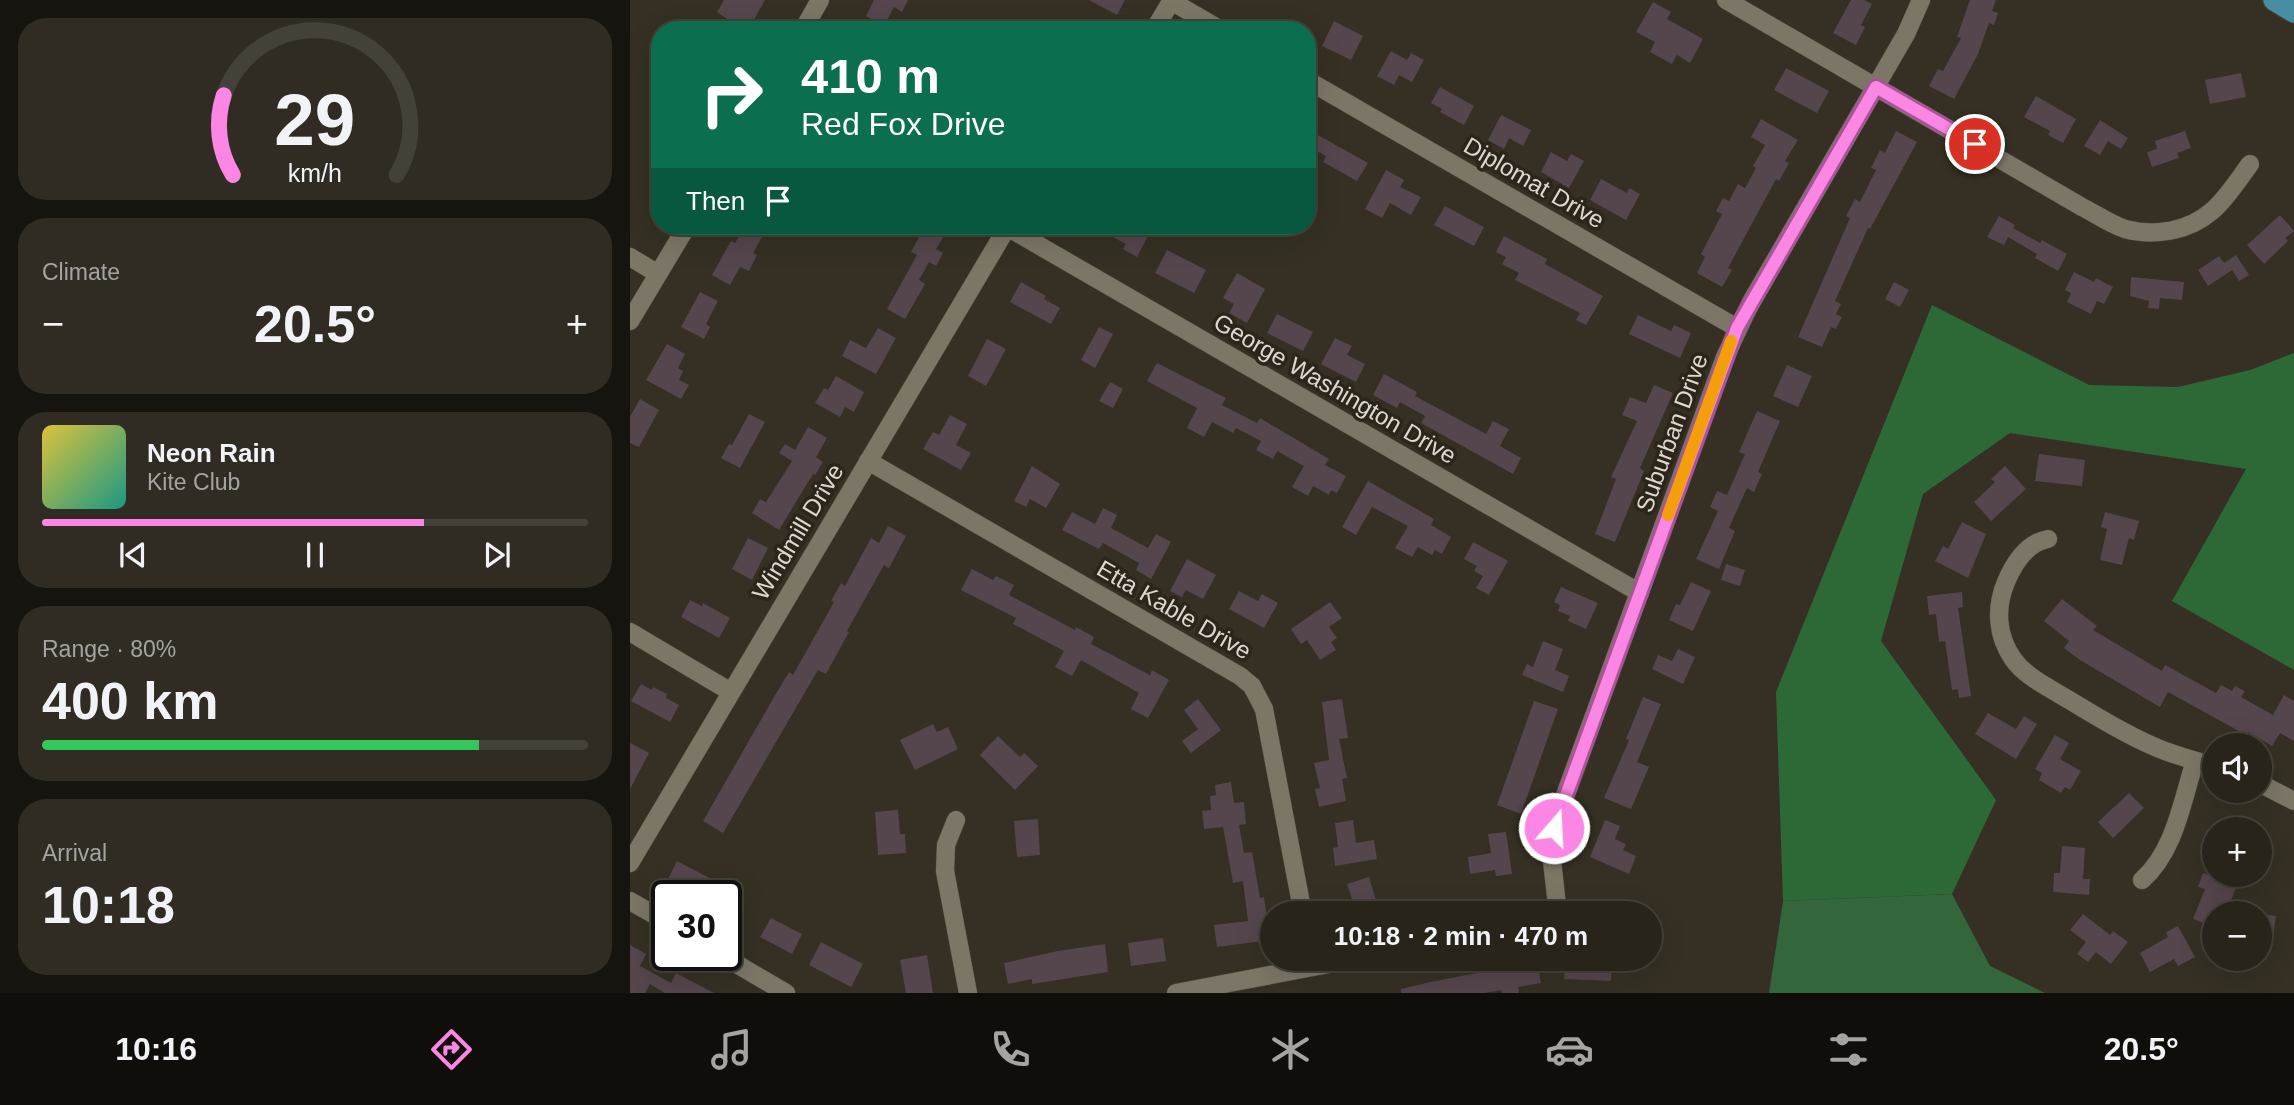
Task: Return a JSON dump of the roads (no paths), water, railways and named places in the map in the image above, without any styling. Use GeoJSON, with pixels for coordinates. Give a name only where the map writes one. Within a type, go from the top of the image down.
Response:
{"type":"FeatureCollection","features":[{"type":"Feature","properties":{"kind":"main road"},"geometry":{"type":"LineString","coordinates":[[2274,0],[2294,12]]}},
{"type":"Feature","properties":{"kind":"street"},"geometry":{"type":"LineString","coordinates":[[808,21],[820,0]]}},
{"type":"Feature","properties":{"kind":"street"},"geometry":{"type":"LineString","coordinates":[[1727,0],[2082,207],[2126,229],[2160,233],[2195,222],[2219,205],[2250,164]]}},
{"type":"Feature","properties":{"kind":"street","name":"Suburban Drive"},"geometry":{"type":"LineString","coordinates":[[1557,901],[1551,852],[1554,828],[1737,328],[1906,34],[1921,0]]}},
{"type":"Feature","properties":{"kind":"street"},"geometry":{"type":"LineString","coordinates":[[1159,21],[1171,1],[1205,21]]}},
{"type":"Feature","properties":{"kind":"street","name":"Diplomat Drive"},"geometry":{"type":"LineString","coordinates":[[1316,85],[1737,328]]}},
{"type":"Feature","properties":{"kind":"street"},"geometry":{"type":"LineString","coordinates":[[630,321],[682,235]]}},
{"type":"Feature","properties":{"kind":"street","name":"Windmill Drive"},"geometry":{"type":"LineString","coordinates":[[630,863],[1002,235]]}},
{"type":"Feature","properties":{"kind":"street","name":"George Washington Drive"},"geometry":{"type":"LineString","coordinates":[[1021,235],[1640,593]]}},
{"type":"Feature","properties":{"kind":"street"},"geometry":{"type":"LineString","coordinates":[[630,257],[658,274]]}},
{"type":"Feature","properties":{"kind":"street","name":"Etta Kable Drive"},"geometry":{"type":"LineString","coordinates":[[867,461],[1240,676],[1252,686],[1264,709],[1301,901]]}},
{"type":"Feature","properties":{"kind":"street"},"geometry":{"type":"LineString","coordinates":[[2049,539],[2036,542],[2025,550],[2006,582],[2000,599],[1999,624],[2006,648],[2014,661],[2032,677],[2118,730],[2154,747],[2202,763]]}},
{"type":"Feature","properties":{"kind":"street"},"geometry":{"type":"LineString","coordinates":[[630,632],[732,692]]}},
{"type":"Feature","properties":{"kind":"street"},"geometry":{"type":"LineString","coordinates":[[2142,880],[2157,865],[2167,848],[2195,761]]}},
{"type":"Feature","properties":{"kind":"street"},"geometry":{"type":"LineString","coordinates":[[2272,790],[2294,801]]}},
{"type":"Feature","properties":{"kind":"street"},"geometry":{"type":"LineString","coordinates":[[956,820],[946,845],[945,871],[968,993]]}},
{"type":"Feature","properties":{"kind":"street"},"geometry":{"type":"LineString","coordinates":[[630,901],[651,913]]}},
{"type":"Feature","properties":{"kind":"street"},"geometry":{"type":"LineString","coordinates":[[742,967],[786,993]]}},
{"type":"Feature","properties":{"kind":"street"},"geometry":{"type":"LineString","coordinates":[[1176,993],[1276,971]]}}]}
